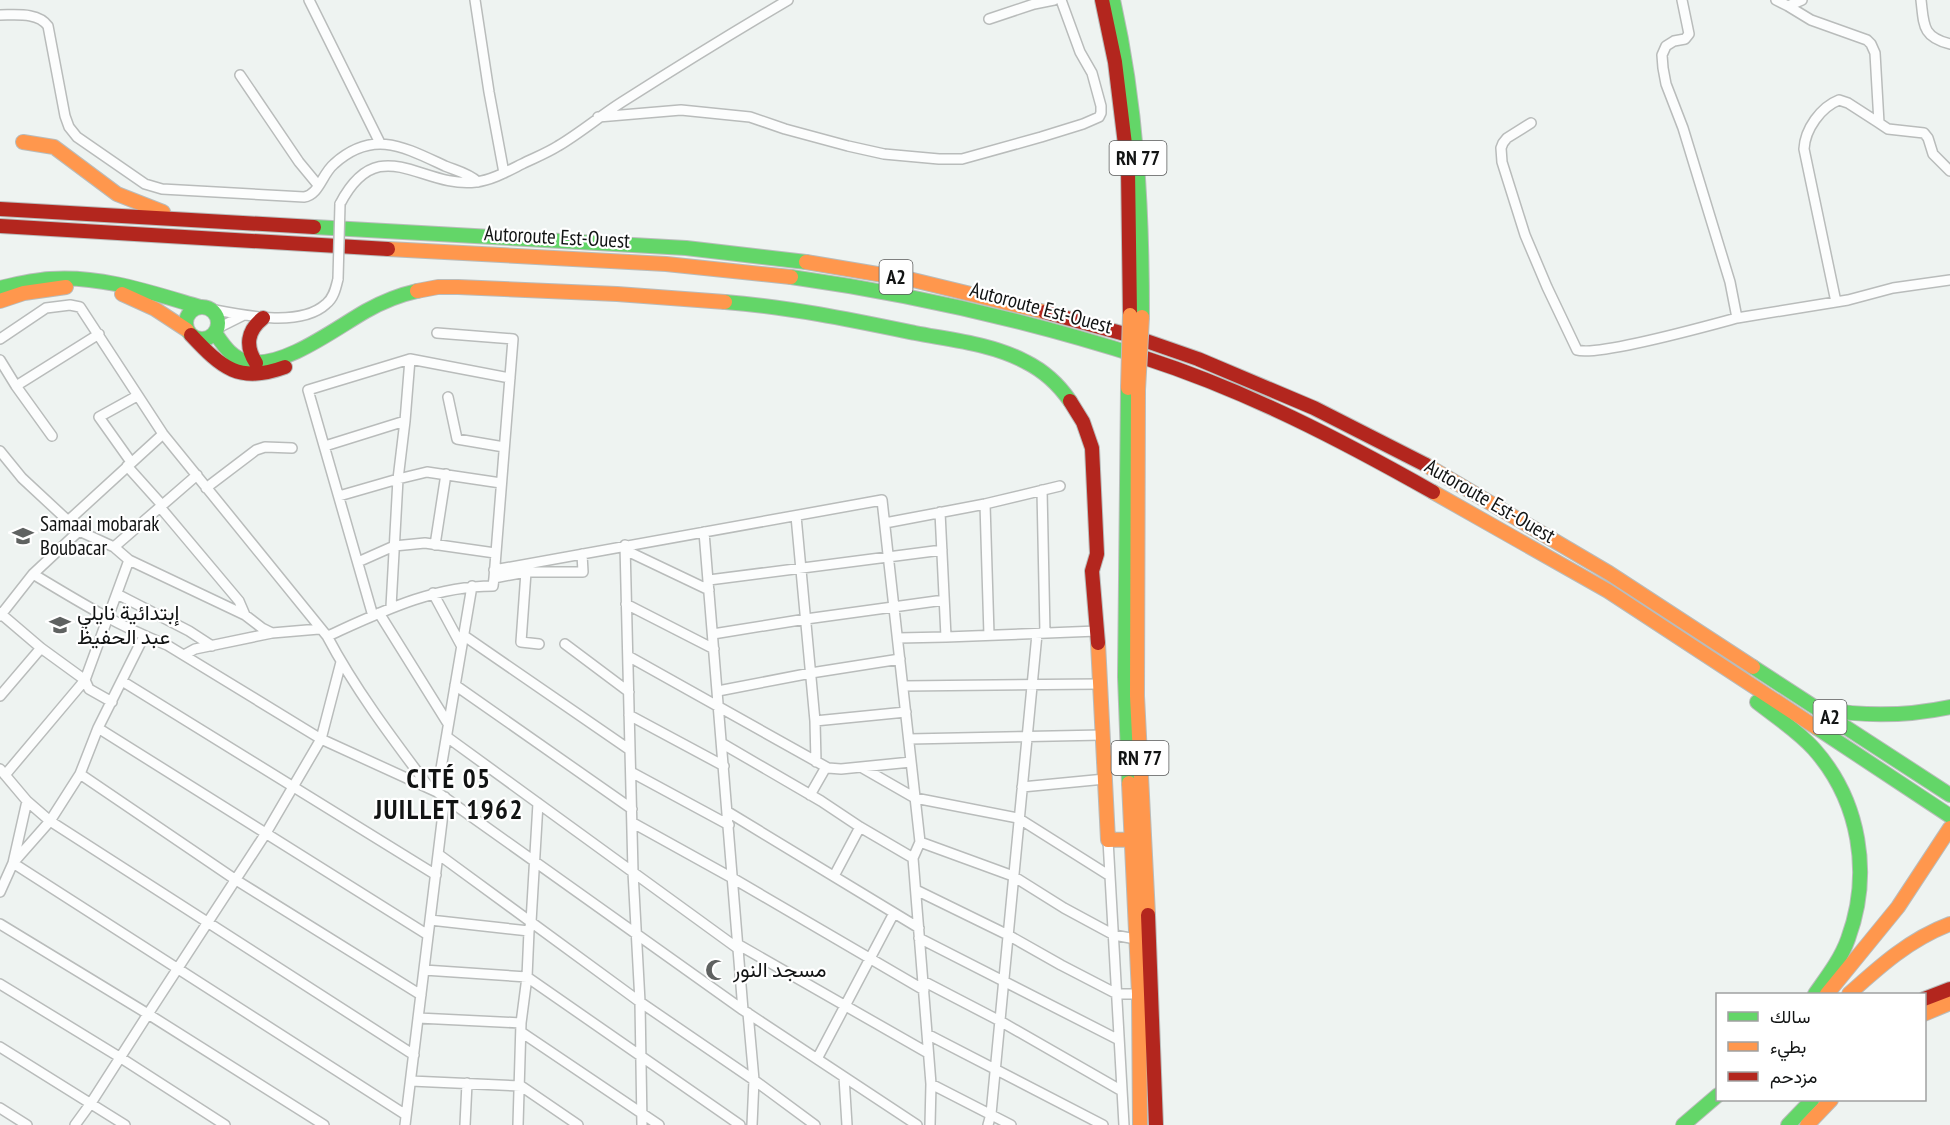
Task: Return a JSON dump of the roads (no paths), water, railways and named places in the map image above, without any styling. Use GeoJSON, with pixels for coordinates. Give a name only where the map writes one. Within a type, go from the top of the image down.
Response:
{"type":"FeatureCollection","features":[{"type":"Feature","properties":{"kind":"main road"},"geometry":{"type":"LineString","coordinates":[[0,288],[35,279],[84,278],[109,281],[205,308],[217,317],[217,330],[222,346],[232,357],[246,363],[256,363],[297,352],[366,310],[414,290],[445,287],[682,298],[775,307],[820,314],[994,350],[1024,360],[1044,373],[1064,392],[1078,411],[1088,431],[1094,464],[1097,554],[1092,571],[1108,840],[1137,839],[1128,762],[1125,666],[1136,316],[1128,169],[1115,62],[1102,0]]}},
{"type":"Feature","properties":{"kind":"main road","name":"RN 77"},"geometry":{"type":"LineString","coordinates":[[1113,0],[1130,87],[1138,157],[1142,214],[1136,316]]}},
{"type":"Feature","properties":{"kind":"main road"},"geometry":{"type":"LineString","coordinates":[[23,142],[54,147],[117,194],[181,218]]}},
{"type":"Feature","properties":{"kind":"main road","name":"Autoroute Est-Ouest"},"geometry":{"type":"LineString","coordinates":[[0,209],[687,248],[818,263],[913,280],[1011,303],[1132,336],[1198,359],[1314,408],[1419,461],[1609,573],[1950,795]]}},
{"type":"Feature","properties":{"kind":"main road","name":"Autoroute Est-Ouest"},"geometry":{"type":"LineString","coordinates":[[0,226],[701,267],[861,288],[949,305],[1005,318],[1166,365],[1257,400],[1317,428],[1465,510],[1557,565],[1608,591],[1950,816]]}},
{"type":"Feature","properties":{"kind":"main road"},"geometry":{"type":"LineString","coordinates":[[0,301],[24,293],[56,288],[78,287],[101,290],[142,302],[195,338],[206,339],[217,330]]}},
{"type":"Feature","properties":{"kind":"main road"},"geometry":{"type":"LineString","coordinates":[[205,308],[191,311],[188,315],[186,325],[189,332],[218,362],[246,375],[260,375],[289,366],[384,311],[420,299],[458,296],[687,308],[781,316],[941,347],[1010,365],[1030,375],[1046,387],[1059,401],[1077,428],[1084,448],[1087,477],[1088,566],[1093,578]]}},
{"type":"Feature","properties":{"kind":"main road"},"geometry":{"type":"LineString","coordinates":[[256,363],[251,357],[247,342],[252,328],[262,318]]}},
{"type":"Feature","properties":{"kind":"main road","name":"RN 77"},"geometry":{"type":"LineString","coordinates":[[1133,389],[1137,839],[1145,1016],[1156,1125]]}},
{"type":"Feature","properties":{"kind":"main road"},"geometry":{"type":"LineString","coordinates":[[1715,663],[1742,691],[1786,724],[1815,751],[1833,774],[1854,822],[1861,880],[1854,918],[1839,959],[1816,993]]}},
{"type":"Feature","properties":{"kind":"main road"},"geometry":{"type":"LineString","coordinates":[[1815,707],[1883,716],[1950,707]]}},
{"type":"Feature","properties":{"kind":"main road"},"geometry":{"type":"LineString","coordinates":[[1104,763],[1128,762]]}},
{"type":"Feature","properties":{"kind":"main road"},"geometry":{"type":"LineString","coordinates":[[1836,993],[1872,953],[1915,896],[1944,847],[1950,828]]}},
{"type":"Feature","properties":{"kind":"main road"},"geometry":{"type":"LineString","coordinates":[[1828,993],[1944,847]]}},
{"type":"Feature","properties":{"kind":"main road"},"geometry":{"type":"LineString","coordinates":[[1850,993],[1910,942],[1950,924]]}},
{"type":"Feature","properties":{"kind":"main road"},"geometry":{"type":"LineString","coordinates":[[1140,1125],[1145,1016],[1139,994],[1143,941]]}},
{"type":"Feature","properties":{"kind":"main road"},"geometry":{"type":"LineString","coordinates":[[1926,998],[1950,989]]}},
{"type":"Feature","properties":{"kind":"main road"},"geometry":{"type":"LineString","coordinates":[[1926,1013],[1950,1003]]}},
{"type":"Feature","properties":{"kind":"main road"},"geometry":{"type":"LineString","coordinates":[[1683,1125],[1716,1097]]}},
{"type":"Feature","properties":{"kind":"main road"},"geometry":{"type":"LineString","coordinates":[[1700,1125],[1728,1101]]}},
{"type":"Feature","properties":{"kind":"main road"},"geometry":{"type":"LineString","coordinates":[[1788,1125],[1811,1101]]}},
{"type":"Feature","properties":{"kind":"main road"},"geometry":{"type":"LineString","coordinates":[[1807,1125],[1830,1101]]}},
{"type":"Feature","properties":{"kind":"street"},"geometry":{"type":"LineString","coordinates":[[309,0],[380,143]]}},
{"type":"Feature","properties":{"kind":"street"},"geometry":{"type":"LineString","coordinates":[[475,0],[504,173]]}},
{"type":"Feature","properties":{"kind":"street"},"geometry":{"type":"LineString","coordinates":[[205,308],[262,318],[298,316],[315,311],[330,300],[338,279],[340,204],[359,177],[372,169],[387,166],[467,182],[478,182],[504,173],[559,146],[598,117],[681,64],[788,0]]}},
{"type":"Feature","properties":{"kind":"street"},"geometry":{"type":"LineString","coordinates":[[989,20],[1034,4],[1054,0]]}},
{"type":"Feature","properties":{"kind":"street"},"geometry":{"type":"LineString","coordinates":[[598,117],[681,110],[750,117],[884,154],[962,159],[1041,138],[1095,120],[1101,114],[1092,73],[1077,44],[1060,0]]}},
{"type":"Feature","properties":{"kind":"street"},"geometry":{"type":"LineString","coordinates":[[1682,0],[1689,34],[1685,39],[1674,41],[1666,46],[1662,55],[1663,68],[1666,84],[1683,128],[1730,282],[1737,318]]}},
{"type":"Feature","properties":{"kind":"street"},"geometry":{"type":"LineString","coordinates":[[1776,0],[1811,20],[1860,37],[1871,44],[1875,54],[1879,123]]}},
{"type":"Feature","properties":{"kind":"street"},"geometry":{"type":"LineString","coordinates":[[1788,6],[1802,0]]}},
{"type":"Feature","properties":{"kind":"street"},"geometry":{"type":"LineString","coordinates":[[1921,0],[1924,25],[1929,35],[1950,44]]}},
{"type":"Feature","properties":{"kind":"street"},"geometry":{"type":"LineString","coordinates":[[0,15],[34,16],[44,20],[48,26],[58,85],[69,127],[77,137],[145,184],[162,189],[304,197],[314,194],[332,166],[346,155],[380,143],[411,150],[470,175],[478,182]]}},
{"type":"Feature","properties":{"kind":"street"},"geometry":{"type":"LineString","coordinates":[[240,75],[299,162],[318,185]]}},
{"type":"Feature","properties":{"kind":"street"},"geometry":{"type":"LineString","coordinates":[[1836,303],[1804,149],[1804,139],[1823,111],[1839,100],[1848,103],[1888,129],[1924,133],[1933,154],[1950,171]]}},
{"type":"Feature","properties":{"kind":"street"},"geometry":{"type":"LineString","coordinates":[[1531,123],[1503,143],[1502,162],[1524,235],[1577,350],[1586,352],[1737,318],[1836,303],[1893,288],[1950,280]]}},
{"type":"Feature","properties":{"kind":"street"},"geometry":{"type":"LineString","coordinates":[[0,339],[46,308],[63,305],[80,307],[162,434],[323,632],[399,747],[437,792]]}},
{"type":"Feature","properties":{"kind":"street"},"geometry":{"type":"LineString","coordinates":[[217,330],[242,316]]}},
{"type":"Feature","properties":{"kind":"street"},"geometry":{"type":"LineString","coordinates":[[184,655],[195,650],[272,633],[323,632],[330,635],[391,607],[433,593],[472,586],[493,586],[513,339],[437,333]]}},
{"type":"Feature","properties":{"kind":"street"},"geometry":{"type":"LineString","coordinates":[[16,386],[99,334]]}},
{"type":"Feature","properties":{"kind":"street"},"geometry":{"type":"LineString","coordinates":[[447,722],[376,615],[358,562],[308,390],[410,359],[510,378]]}},
{"type":"Feature","properties":{"kind":"street"},"geometry":{"type":"LineString","coordinates":[[391,607],[398,479],[410,359]]}},
{"type":"Feature","properties":{"kind":"street"},"geometry":{"type":"LineString","coordinates":[[0,360],[52,436]]}},
{"type":"Feature","properties":{"kind":"street"},"geometry":{"type":"LineString","coordinates":[[137,396],[99,417],[129,464],[238,602],[245,615]]}},
{"type":"Feature","properties":{"kind":"street"},"geometry":{"type":"LineString","coordinates":[[448,397],[457,439],[504,447]]}},
{"type":"Feature","properties":{"kind":"street"},"geometry":{"type":"LineString","coordinates":[[325,446],[405,421]]}},
{"type":"Feature","properties":{"kind":"street"},"geometry":{"type":"LineString","coordinates":[[69,520],[162,434]]}},
{"type":"Feature","properties":{"kind":"street"},"geometry":{"type":"LineString","coordinates":[[206,488],[256,450],[265,447],[292,448]]}},
{"type":"Feature","properties":{"kind":"street"},"geometry":{"type":"LineString","coordinates":[[0,451],[22,478],[79,531],[114,547],[129,560],[245,615],[272,633]]}},
{"type":"Feature","properties":{"kind":"street"},"geometry":{"type":"LineString","coordinates":[[339,496],[428,472],[501,483]]}},
{"type":"Feature","properties":{"kind":"street"},"geometry":{"type":"LineString","coordinates":[[435,545],[446,474]]}},
{"type":"Feature","properties":{"kind":"street"},"geometry":{"type":"LineString","coordinates":[[114,547],[197,475]]}},
{"type":"Feature","properties":{"kind":"street"},"geometry":{"type":"LineString","coordinates":[[885,523],[985,504],[1060,486]]}},
{"type":"Feature","properties":{"kind":"street"},"geometry":{"type":"LineString","coordinates":[[988,1125],[991,1114],[1032,685],[1041,633],[1042,490]]}},
{"type":"Feature","properties":{"kind":"street"},"geometry":{"type":"LineString","coordinates":[[494,574],[582,554],[882,500],[920,842],[913,858],[931,1084],[930,1125]]}},
{"type":"Feature","properties":{"kind":"street"},"geometry":{"type":"LineString","coordinates":[[985,504],[988,635]]}},
{"type":"Feature","properties":{"kind":"street"},"geometry":{"type":"LineString","coordinates":[[940,513],[946,637]]}},
{"type":"Feature","properties":{"kind":"street"},"geometry":{"type":"LineString","coordinates":[[796,516],[815,721],[816,762]]}},
{"type":"Feature","properties":{"kind":"street"},"geometry":{"type":"LineString","coordinates":[[79,531],[33,574],[0,614],[85,680],[89,689],[112,702]]}},
{"type":"Feature","properties":{"kind":"street"},"geometry":{"type":"LineString","coordinates":[[704,532],[739,947],[754,1080],[752,1125]]}},
{"type":"Feature","properties":{"kind":"street"},"geometry":{"type":"LineString","coordinates":[[358,562],[394,546],[425,543],[495,553]]}},
{"type":"Feature","properties":{"kind":"street"},"geometry":{"type":"LineString","coordinates":[[625,548],[709,585],[801,567],[942,550]]}},
{"type":"Feature","properties":{"kind":"street"},"geometry":{"type":"LineString","coordinates":[[625,548],[642,1125]]}},
{"type":"Feature","properties":{"kind":"street"},"geometry":{"type":"LineString","coordinates":[[494,574],[583,572],[582,554]]}},
{"type":"Feature","properties":{"kind":"street"},"geometry":{"type":"LineString","coordinates":[[129,560],[85,680],[2,772],[27,801],[50,821],[414,1055]]}},
{"type":"Feature","properties":{"kind":"street"},"geometry":{"type":"LineString","coordinates":[[526,572],[521,642],[539,644]]}},
{"type":"Feature","properties":{"kind":"street"},"geometry":{"type":"LineString","coordinates":[[33,574],[94,611],[167,645],[321,739],[437,792],[746,1012],[917,1125]]}},
{"type":"Feature","properties":{"kind":"street"},"geometry":{"type":"LineString","coordinates":[[13,863],[406,1120],[436,876],[437,792],[447,737],[447,722],[472,586]]}},
{"type":"Feature","properties":{"kind":"street"},"geometry":{"type":"LineString","coordinates":[[433,593],[462,640],[630,750]]}},
{"type":"Feature","properties":{"kind":"street"},"geometry":{"type":"LineString","coordinates":[[117,594],[207,641],[212,646]]}},
{"type":"Feature","properties":{"kind":"street"},"geometry":{"type":"LineString","coordinates":[[713,634],[944,600]]}},
{"type":"Feature","properties":{"kind":"street"},"geometry":{"type":"LineString","coordinates":[[626,604],[714,650]]}},
{"type":"Feature","properties":{"kind":"street"},"geometry":{"type":"LineString","coordinates":[[897,638],[1097,631]]}},
{"type":"Feature","properties":{"kind":"street"},"geometry":{"type":"LineString","coordinates":[[13,863],[50,821],[80,774],[98,728],[144,636]]}},
{"type":"Feature","properties":{"kind":"street"},"geometry":{"type":"LineString","coordinates":[[565,644],[629,692]]}},
{"type":"Feature","properties":{"kind":"street"},"geometry":{"type":"LineString","coordinates":[[0,696],[41,648]]}},
{"type":"Feature","properties":{"kind":"street"},"geometry":{"type":"LineString","coordinates":[[628,656],[826,767],[836,769],[911,762]]}},
{"type":"Feature","properties":{"kind":"street"},"geometry":{"type":"LineString","coordinates":[[718,691],[900,659]]}},
{"type":"Feature","properties":{"kind":"street"},"geometry":{"type":"LineString","coordinates":[[75,1125],[121,1058],[147,1014],[266,833],[321,739],[341,662]]}},
{"type":"Feature","properties":{"kind":"street"},"geometry":{"type":"LineString","coordinates":[[122,681],[436,876]]}},
{"type":"Feature","properties":{"kind":"street"},"geometry":{"type":"LineString","coordinates":[[903,686],[1100,684]]}},
{"type":"Feature","properties":{"kind":"street"},"geometry":{"type":"LineString","coordinates":[[455,685],[632,809]]}},
{"type":"Feature","properties":{"kind":"street"},"geometry":{"type":"LineString","coordinates":[[815,721],[906,712]]}},
{"type":"Feature","properties":{"kind":"street"},"geometry":{"type":"LineString","coordinates":[[630,715],[724,766]]}},
{"type":"Feature","properties":{"kind":"street"},"geometry":{"type":"LineString","coordinates":[[98,728],[428,935]]}},
{"type":"Feature","properties":{"kind":"street"},"geometry":{"type":"LineString","coordinates":[[909,739],[1102,735]]}},
{"type":"Feature","properties":{"kind":"street"},"geometry":{"type":"LineString","coordinates":[[447,737],[739,947],[928,1053]]}},
{"type":"Feature","properties":{"kind":"street"},"geometry":{"type":"LineString","coordinates":[[723,744],[913,858]]}},
{"type":"Feature","properties":{"kind":"street"},"geometry":{"type":"LineString","coordinates":[[810,795],[826,767]]}},
{"type":"Feature","properties":{"kind":"street"},"geometry":{"type":"LineString","coordinates":[[861,767],[915,798],[1018,818],[1110,876]]}},
{"type":"Feature","properties":{"kind":"street"},"geometry":{"type":"LineString","coordinates":[[631,772],[729,825]]}},
{"type":"Feature","properties":{"kind":"street"},"geometry":{"type":"LineString","coordinates":[[80,774],[236,880],[421,995]]}},
{"type":"Feature","properties":{"kind":"street"},"geometry":{"type":"LineString","coordinates":[[1022,787],[1105,779]]}},
{"type":"Feature","properties":{"kind":"street"},"geometry":{"type":"LineString","coordinates":[[0,892],[13,863],[27,801]]}},
{"type":"Feature","properties":{"kind":"street"},"geometry":{"type":"LineString","coordinates":[[518,1125],[521,1086],[521,1027],[538,803]]}},
{"type":"Feature","properties":{"kind":"street"},"geometry":{"type":"LineString","coordinates":[[728,812],[894,913],[919,933],[1003,981],[1119,1040]]}},
{"type":"Feature","properties":{"kind":"street"},"geometry":{"type":"LineString","coordinates":[[633,823],[869,958],[923,986],[1000,1021],[1122,1091]]}},
{"type":"Feature","properties":{"kind":"street"},"geometry":{"type":"LineString","coordinates":[[834,876],[860,827]]}},
{"type":"Feature","properties":{"kind":"street"},"geometry":{"type":"LineString","coordinates":[[1108,840],[1124,1125]]}},
{"type":"Feature","properties":{"kind":"street"},"geometry":{"type":"LineString","coordinates":[[920,842],[1013,876],[1064,908],[1114,935],[1143,941]]}},
{"type":"Feature","properties":{"kind":"street"},"geometry":{"type":"LineString","coordinates":[[438,854],[530,926],[754,1080],[815,1125]]}},
{"type":"Feature","properties":{"kind":"street"},"geometry":{"type":"LineString","coordinates":[[916,890],[1008,935],[1117,994],[1139,994]]}},
{"type":"Feature","properties":{"kind":"street"},"geometry":{"type":"LineString","coordinates":[[817,1059],[894,913]]}},
{"type":"Feature","properties":{"kind":"street"},"geometry":{"type":"LineString","coordinates":[[430,920],[530,926]]}},
{"type":"Feature","properties":{"kind":"street"},"geometry":{"type":"LineString","coordinates":[[0,924],[324,1125]]}},
{"type":"Feature","properties":{"kind":"street"},"geometry":{"type":"LineString","coordinates":[[424,969],[526,977],[740,1125]]}},
{"type":"Feature","properties":{"kind":"street"},"geometry":{"type":"LineString","coordinates":[[0,984],[225,1125]]}},
{"type":"Feature","properties":{"kind":"street"},"geometry":{"type":"LineString","coordinates":[[418,1018],[521,1027],[659,1125]]}},
{"type":"Feature","properties":{"kind":"street"},"geometry":{"type":"LineString","coordinates":[[927,1034],[1103,1125]]}},
{"type":"Feature","properties":{"kind":"street"},"geometry":{"type":"LineString","coordinates":[[0,1047],[125,1125]]}},
{"type":"Feature","properties":{"kind":"street"},"geometry":{"type":"LineString","coordinates":[[844,1077],[847,1125]]}},
{"type":"Feature","properties":{"kind":"street"},"geometry":{"type":"LineString","coordinates":[[411,1081],[521,1086],[578,1125]]}},
{"type":"Feature","properties":{"kind":"street"},"geometry":{"type":"LineString","coordinates":[[465,1125],[467,1083]]}},
{"type":"Feature","properties":{"kind":"street"},"geometry":{"type":"LineString","coordinates":[[931,1084],[1011,1125]]}},
{"type":"Feature","properties":{"kind":"street"},"geometry":{"type":"LineString","coordinates":[[0,1108],[27,1125]]}},
{"type":"Feature","properties":{"kind":"place","name":"Samaai mobarak Boubacar"},"geometry":{"type":"Point","coordinates":[23,536]}},
{"type":"Feature","properties":{"kind":"place","name":"إبتدائية نايلي عبد الحفيظ"},"geometry":{"type":"Point","coordinates":[60,625]}},
{"type":"Feature","properties":{"kind":"place","name":"مسجد النور"},"geometry":{"type":"Point","coordinates":[716,970]}},
{"type":"Feature","properties":{"kind":"district","name":"CITÉ 05 JUILLET 1962"},"geometry":{"type":"Point","coordinates":[449,794]}}]}
